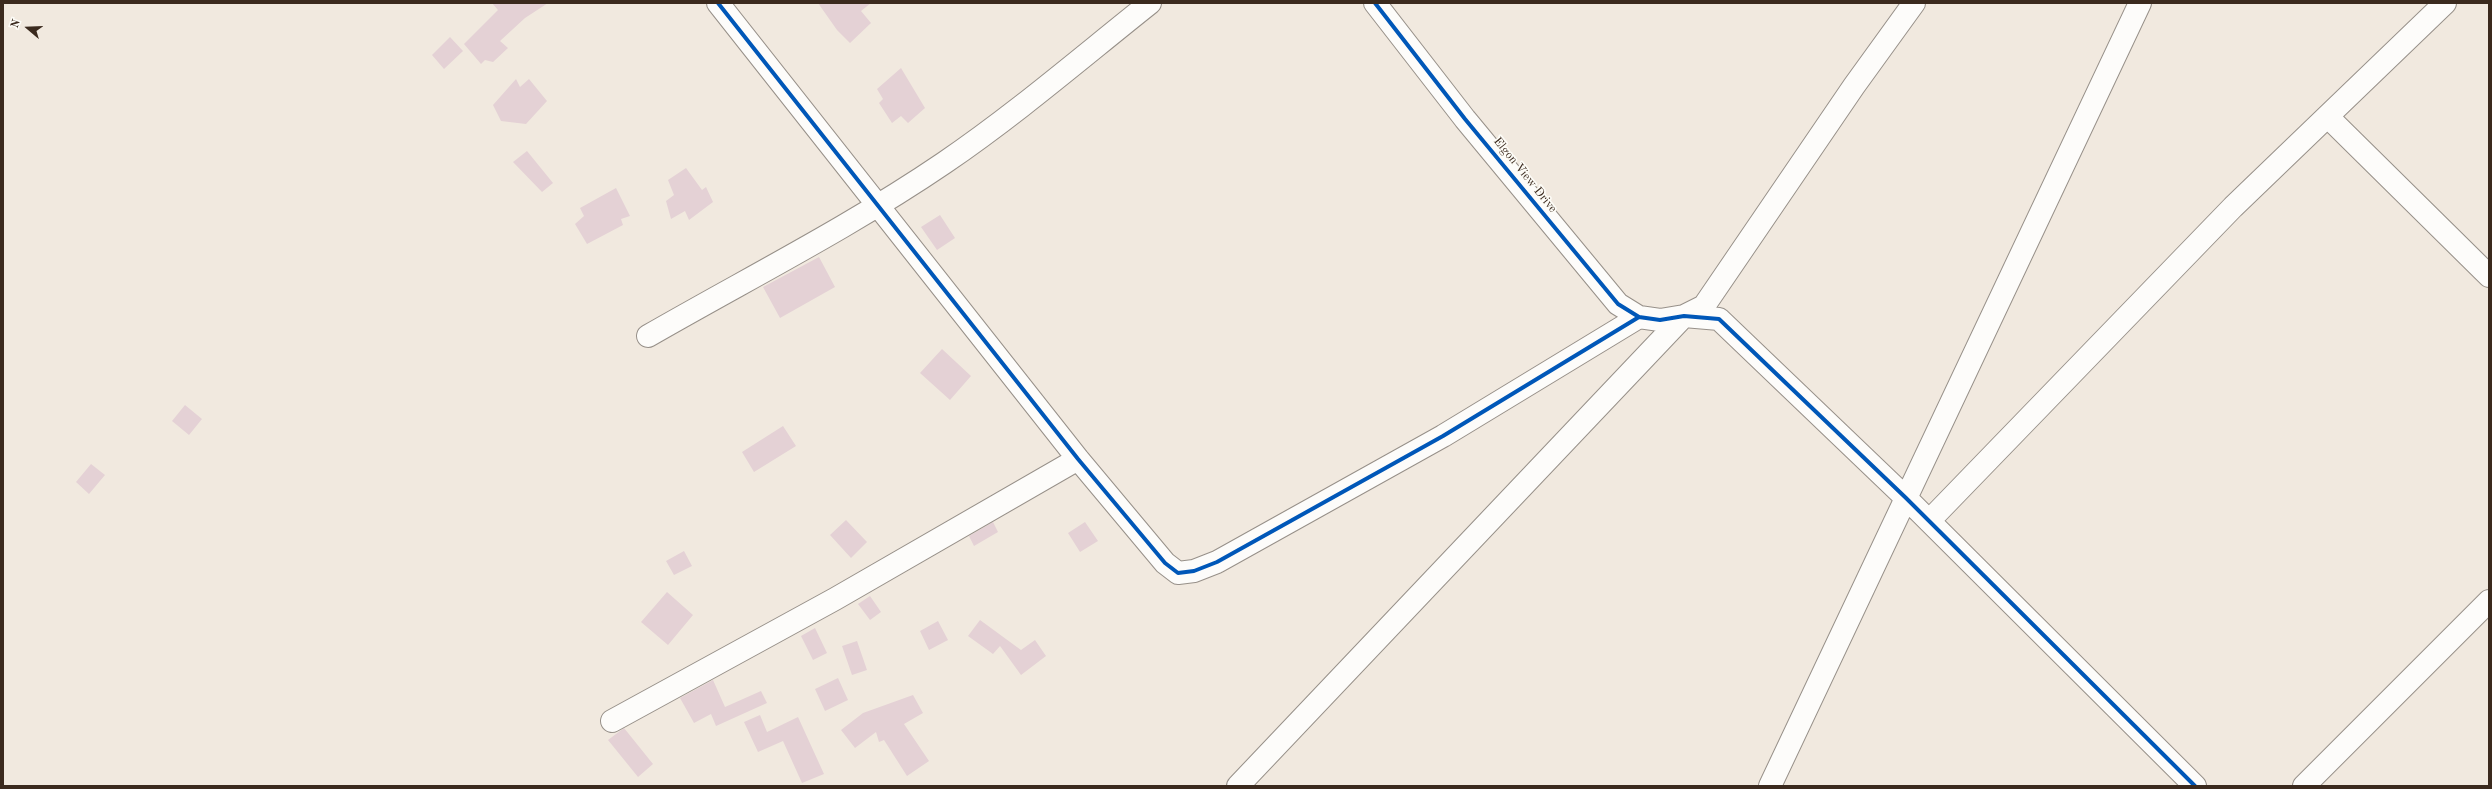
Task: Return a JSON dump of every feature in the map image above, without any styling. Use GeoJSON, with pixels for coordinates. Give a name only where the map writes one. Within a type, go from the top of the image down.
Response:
{"type":"FeatureCollection","features":[{"type":"Feature","properties":{"kind":"street"},"geometry":{"type":"LineString","coordinates":[[718,3],[1078,459],[1165,563],[1178,573],[1194,571],[1217,562],[1443,436],[1639,317]]}},
{"type":"Feature","properties":{"kind":"street"},"geometry":{"type":"LineString","coordinates":[[648,336],[878,204],[943,163],[1007,117],[1150,3]]}},
{"type":"Feature","properties":{"kind":"street","name":"Elgon View Drive"},"geometry":{"type":"LineString","coordinates":[[1375,3],[1466,119],[1618,304],[1639,317],[1660,320],[1684,316]]}},
{"type":"Feature","properties":{"kind":"street"},"geometry":{"type":"LineString","coordinates":[[1238,786],[1684,316],[1704,306],[1854,86],[1914,3]]}},
{"type":"Feature","properties":{"kind":"street"},"geometry":{"type":"LineString","coordinates":[[1770,786],[2140,3]]}},
{"type":"Feature","properties":{"kind":"street"},"geometry":{"type":"LineString","coordinates":[[1929,521],[2233,207],[2445,3]]}},
{"type":"Feature","properties":{"kind":"street"},"geometry":{"type":"LineString","coordinates":[[2328,117],[2489,276]]}},
{"type":"Feature","properties":{"kind":"street"},"geometry":{"type":"LineString","coordinates":[[1684,316],[1719,318],[1906,498],[2195,786]]}},
{"type":"Feature","properties":{"kind":"street"},"geometry":{"type":"LineString","coordinates":[[612,721],[835,599],[1078,459]]}},
{"type":"Feature","properties":{"kind":"street"},"geometry":{"type":"LineString","coordinates":[[2304,786],[2489,601]]}},
{"type":"Feature","properties":{"kind":"building"},"geometry":{"type":"Polygon","coordinates":[[[492,3],[548,3],[525,18],[500,41],[508,48],[493,62],[485,60],[481,64],[464,44],[498,10],[492,3]]]}},
{"type":"Feature","properties":{"kind":"building"},"geometry":{"type":"Polygon","coordinates":[[[818,3],[871,3],[861,11],[871,23],[850,43],[837,30],[818,3]]]}},
{"type":"Feature","properties":{"kind":"building"},"geometry":{"type":"Polygon","coordinates":[[[450,37],[463,51],[444,69],[432,55],[450,37]]]}},
{"type":"Feature","properties":{"kind":"building"},"geometry":{"type":"Polygon","coordinates":[[[901,68],[925,108],[908,123],[901,116],[892,123],[879,103],[883,99],[877,89],[901,68]]]}},
{"type":"Feature","properties":{"kind":"building"},"geometry":{"type":"Polygon","coordinates":[[[516,79],[520,87],[529,79],[547,101],[526,124],[501,121],[493,105],[516,79]]]}},
{"type":"Feature","properties":{"kind":"building"},"geometry":{"type":"Polygon","coordinates":[[[527,151],[553,183],[542,192],[513,162],[527,151]]]}},
{"type":"Feature","properties":{"kind":"building"},"geometry":{"type":"Polygon","coordinates":[[[686,168],[702,190],[706,187],[713,202],[689,220],[685,211],[671,219],[666,201],[674,195],[668,180],[686,168]]]}},
{"type":"Feature","properties":{"kind":"building"},"geometry":{"type":"Polygon","coordinates":[[[616,188],[630,216],[621,219],[623,225],[587,244],[575,224],[584,216],[580,208],[616,188]]]}},
{"type":"Feature","properties":{"kind":"building"},"geometry":{"type":"Polygon","coordinates":[[[940,215],[955,238],[937,250],[921,227],[940,215]]]}},
{"type":"Feature","properties":{"kind":"building"},"geometry":{"type":"Polygon","coordinates":[[[819,257],[835,287],[780,318],[763,287],[819,257]]]}},
{"type":"Feature","properties":{"kind":"building"},"geometry":{"type":"Polygon","coordinates":[[[942,349],[971,376],[950,400],[920,373],[942,349]]]}},
{"type":"Feature","properties":{"kind":"building"},"geometry":{"type":"Polygon","coordinates":[[[185,405],[202,419],[189,435],[172,421],[185,405]]]}},
{"type":"Feature","properties":{"kind":"building"},"geometry":{"type":"Polygon","coordinates":[[[783,426],[796,446],[754,472],[742,452],[783,426]]]}},
{"type":"Feature","properties":{"kind":"building"},"geometry":{"type":"Polygon","coordinates":[[[91,464],[105,475],[89,494],[76,482],[91,464]]]}},
{"type":"Feature","properties":{"kind":"building"},"geometry":{"type":"Polygon","coordinates":[[[846,520],[867,542],[851,558],[830,535],[846,520]]]}},
{"type":"Feature","properties":{"kind":"building"},"geometry":{"type":"Polygon","coordinates":[[[993,522],[998,532],[974,546],[969,536],[993,522]]]}},
{"type":"Feature","properties":{"kind":"building"},"geometry":{"type":"Polygon","coordinates":[[[1085,522],[1098,541],[1080,552],[1068,533],[1085,522]]]}},
{"type":"Feature","properties":{"kind":"building"},"geometry":{"type":"Polygon","coordinates":[[[684,551],[692,566],[674,575],[666,561],[684,551]]]}},
{"type":"Feature","properties":{"kind":"building"},"geometry":{"type":"Polygon","coordinates":[[[667,592],[693,615],[668,645],[641,622],[667,592]]]}},
{"type":"Feature","properties":{"kind":"building"},"geometry":{"type":"Polygon","coordinates":[[[870,596],[881,612],[870,620],[858,604],[870,596]]]}},
{"type":"Feature","properties":{"kind":"building"},"geometry":{"type":"Polygon","coordinates":[[[980,620],[1021,650],[1035,640],[1046,656],[1021,675],[1000,646],[993,654],[968,636],[980,620]]]}},
{"type":"Feature","properties":{"kind":"building"},"geometry":{"type":"Polygon","coordinates":[[[938,621],[948,640],[929,650],[920,631],[938,621]]]}},
{"type":"Feature","properties":{"kind":"building"},"geometry":{"type":"Polygon","coordinates":[[[815,628],[827,653],[813,660],[801,636],[815,628]]]}},
{"type":"Feature","properties":{"kind":"building"},"geometry":{"type":"Polygon","coordinates":[[[857,641],[867,670],[852,675],[842,646],[857,641]]]}},
{"type":"Feature","properties":{"kind":"building"},"geometry":{"type":"Polygon","coordinates":[[[838,678],[848,700],[825,711],[815,689],[838,678]]]}},
{"type":"Feature","properties":{"kind":"building"},"geometry":{"type":"Polygon","coordinates":[[[713,680],[725,707],[761,691],[767,703],[716,726],[711,714],[694,723],[680,698],[713,680]]]}},
{"type":"Feature","properties":{"kind":"building"},"geometry":{"type":"Polygon","coordinates":[[[913,695],[923,713],[904,724],[929,761],[907,776],[884,740],[879,742],[876,732],[855,748],[841,730],[863,713],[913,695]]]}},
{"type":"Feature","properties":{"kind":"building"},"geometry":{"type":"Polygon","coordinates":[[[760,715],[767,732],[798,717],[824,774],[802,783],[783,741],[758,752],[744,722],[760,715]]]}},
{"type":"Feature","properties":{"kind":"building"},"geometry":{"type":"Polygon","coordinates":[[[624,728],[653,764],[638,777],[608,740],[624,728]]]}},
{"type":"Feature","properties":{"kind":"cycle path"},"geometry":{"type":"LineString","coordinates":[[718,3],[1078,459],[1165,563],[1178,573],[1194,571],[1217,562],[1443,436],[1639,317]]}},
{"type":"Feature","properties":{"kind":"cycle path"},"geometry":{"type":"LineString","coordinates":[[1375,3],[1465,119],[1618,304],[1639,317],[1660,320],[1684,316],[1719,319],[1906,498],[2195,786]]}}]}
